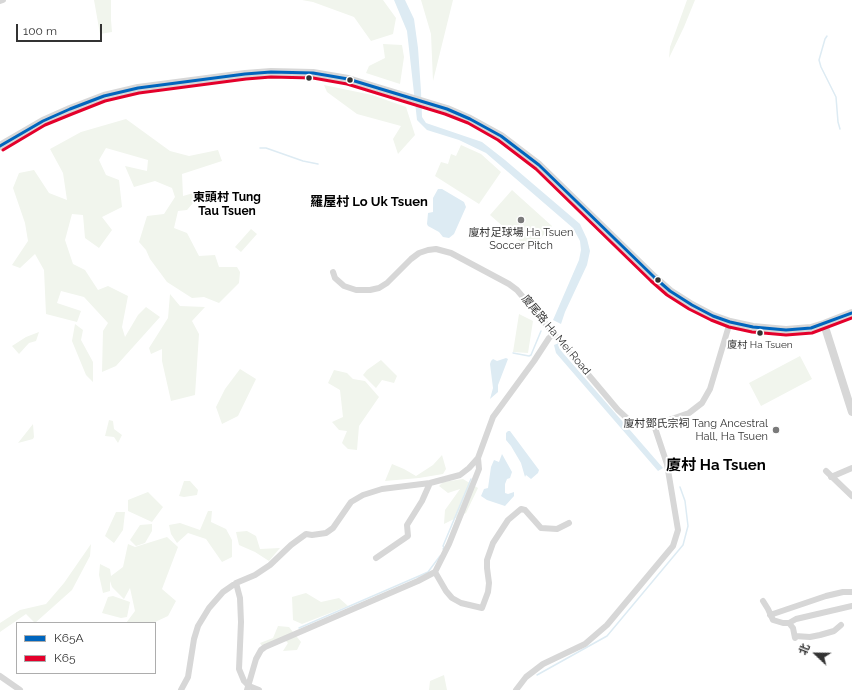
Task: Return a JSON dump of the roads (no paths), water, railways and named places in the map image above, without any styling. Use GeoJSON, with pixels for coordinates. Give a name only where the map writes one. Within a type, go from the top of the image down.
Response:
{"type":"FeatureCollection","features":[{"type":"Feature","properties":{"kind":"street"},"geometry":{"type":"LineString","coordinates":[[1,144],[58,114],[83,103],[104,96],[150,86],[282,71],[323,74],[356,80],[447,109],[470,119],[512,143],[545,170],[654,277],[670,291],[705,312],[730,322],[752,327],[776,329],[798,329],[824,324],[852,313]]}},
{"type":"Feature","properties":{"kind":"street","name":"廈尾路 Ha Mei Road"},"geometry":{"type":"LineString","coordinates":[[333,272],[335,278],[348,288],[360,290],[374,289],[387,283],[415,256],[428,250],[444,250],[451,253],[513,287],[525,297],[623,415],[638,424],[654,425],[689,413],[699,406],[710,389],[730,322]]}},
{"type":"Feature","properties":{"kind":"street"},"geometry":{"type":"LineString","coordinates":[[824,324],[852,412]]}},
{"type":"Feature","properties":{"kind":"street"},"geometry":{"type":"LineString","coordinates":[[181,690],[188,677],[194,639],[203,616],[223,592],[236,583],[255,575],[270,565],[291,545],[306,534],[312,535],[326,533],[333,528],[351,502],[363,495],[382,489],[430,483],[460,474],[469,468],[478,458],[493,417],[549,338],[555,333]]}},
{"type":"Feature","properties":{"kind":"street"},"geometry":{"type":"LineString","coordinates":[[516,690],[526,677],[543,664],[586,644],[607,625],[673,546],[678,530],[667,464],[654,425]]}},
{"type":"Feature","properties":{"kind":"street"},"geometry":{"type":"LineString","coordinates":[[248,688],[256,659],[261,650],[265,647],[418,581],[435,572],[449,544],[479,469],[478,458]]}},
{"type":"Feature","properties":{"kind":"street"},"geometry":{"type":"LineString","coordinates":[[831,477],[852,468]]}},
{"type":"Feature","properties":{"kind":"street"},"geometry":{"type":"LineString","coordinates":[[826,471],[852,496]]}},
{"type":"Feature","properties":{"kind":"street"},"geometry":{"type":"LineString","coordinates":[[376,558],[408,536],[407,525],[422,501],[430,483]]}},
{"type":"Feature","properties":{"kind":"street"},"geometry":{"type":"LineString","coordinates":[[435,572],[452,598],[461,603],[482,608],[488,592],[489,583],[486,568],[487,560],[493,543],[508,520],[521,509],[526,510],[541,528],[557,529],[569,523]]}},
{"type":"Feature","properties":{"kind":"street"},"geometry":{"type":"LineString","coordinates":[[236,583],[240,598],[241,622],[239,669],[248,688]]}},
{"type":"Feature","properties":{"kind":"street"},"geometry":{"type":"LineString","coordinates":[[770,615],[826,596],[843,592],[852,592]]}},
{"type":"Feature","properties":{"kind":"street"},"geometry":{"type":"LineString","coordinates":[[763,602],[773,620],[776,622],[789,622],[852,606]]}},
{"type":"Feature","properties":{"kind":"street"},"geometry":{"type":"LineString","coordinates":[[789,622],[793,628],[795,637],[820,635],[834,631],[841,625]]}},
{"type":"Feature","properties":{"kind":"street"},"geometry":{"type":"LineString","coordinates":[[0,676],[20,690]]}},
{"type":"Feature","properties":{"kind":"street"},"geometry":{"type":"LineString","coordinates":[[248,688],[258,690]]}},
{"type":"Feature","properties":{"kind":"waterway"},"geometry":{"type":"LineString","coordinates":[[827,36],[819,60],[836,97],[840,129]]}},
{"type":"Feature","properties":{"kind":"waterway"},"geometry":{"type":"LineString","coordinates":[[260,148],[266,148],[303,161],[318,164]]}},
{"type":"Feature","properties":{"kind":"waterway"},"geometry":{"type":"LineString","coordinates":[[513,353],[529,356],[531,355],[541,331]]}},
{"type":"Feature","properties":{"kind":"waterway"},"geometry":{"type":"LineString","coordinates":[[443,549],[471,479]]}},
{"type":"Feature","properties":{"kind":"waterway"},"geometry":{"type":"LineString","coordinates":[[537,675],[607,636],[683,545],[688,526],[685,501],[680,487]]}},
{"type":"Feature","properties":{"kind":"waterway"},"geometry":{"type":"LineString","coordinates":[[299,628],[428,572],[440,556]]}},
{"type":"Feature","properties":{"kind":"place","name":"廈村足球場 Ha Tsuen Soccer Pitch"},"geometry":{"type":"Point","coordinates":[521,220]}},
{"type":"Feature","properties":{"kind":"place","name":"廈村 Ha Tsuen"},"geometry":{"type":"Point","coordinates":[760,333]}},
{"type":"Feature","properties":{"kind":"place","name":"廈村鄧氏宗祠 Tang Ancestral Hall, Ha Tsuen"},"geometry":{"type":"Point","coordinates":[776,430]}},
{"type":"Feature","properties":{"kind":"district","name":"羅屋村 Lo Uk Tsuen"},"geometry":{"type":"Point","coordinates":[369,202]}},
{"type":"Feature","properties":{"kind":"district","name":"東頭村 Tung Tau Tsuen"},"geometry":{"type":"Point","coordinates":[227,204]}},
{"type":"Feature","properties":{"kind":"district","name":"廈村 Ha Tsuen"},"geometry":{"type":"Point","coordinates":[716,465]}}]}
